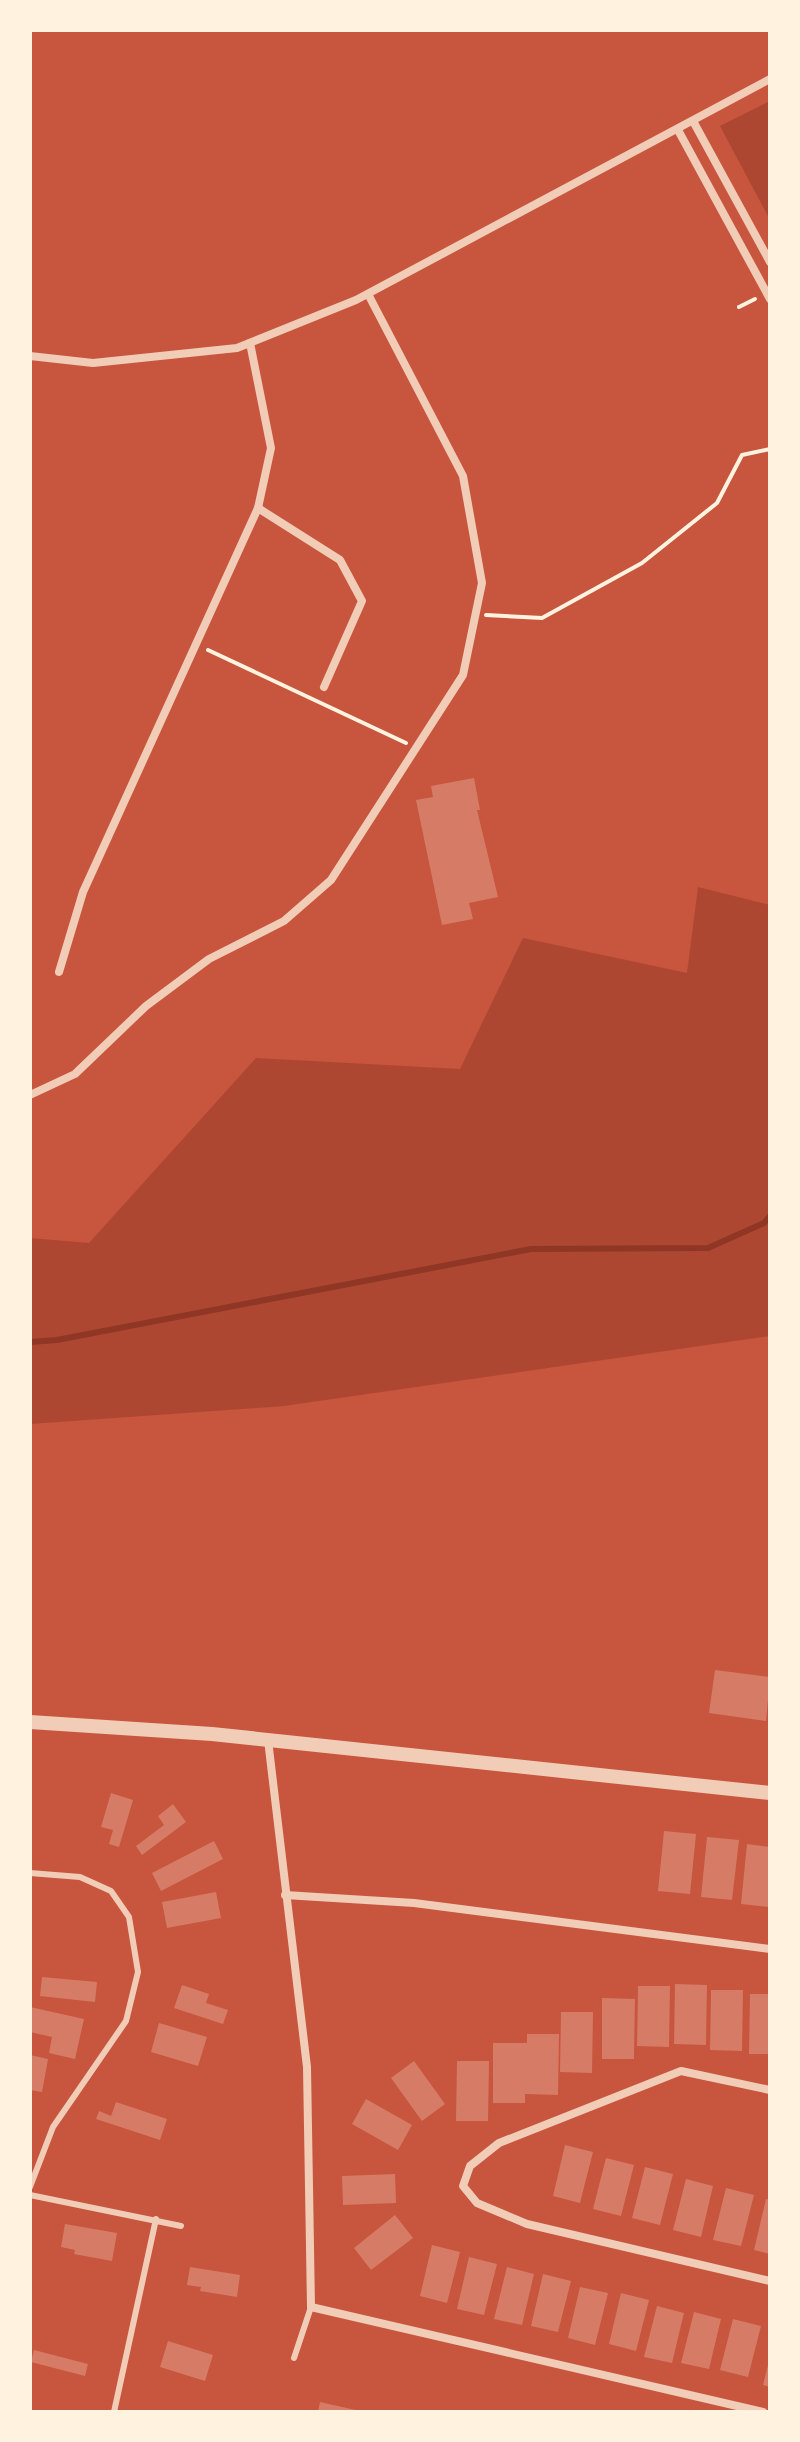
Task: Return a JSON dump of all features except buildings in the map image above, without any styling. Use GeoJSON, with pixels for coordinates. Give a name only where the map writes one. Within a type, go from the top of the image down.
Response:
{"type":"FeatureCollection","features":[{"type":"Feature","properties":{"kind":"street"},"geometry":{"type":"LineString","coordinates":[[30,356],[93,363],[237,348],[368,294],[770,79]]}},
{"type":"Feature","properties":{"kind":"street"},"geometry":{"type":"LineString","coordinates":[[693,121],[770,262]]}},
{"type":"Feature","properties":{"kind":"street"},"geometry":{"type":"LineString","coordinates":[[678,130],[765,298]]}},
{"type":"Feature","properties":{"kind":"street"},"geometry":{"type":"LineString","coordinates":[[30,1095],[75,1074],[146,1006],[209,959],[284,921],[331,880],[463,675],[482,583],[463,476],[368,294]]}},
{"type":"Feature","properties":{"kind":"street"},"geometry":{"type":"LineString","coordinates":[[59,972],[83,892],[258,508],[271,448],[250,343]]}},
{"type":"Feature","properties":{"kind":"street"},"geometry":{"type":"LineString","coordinates":[[258,508],[340,560],[362,601],[324,687]]}},
{"type":"Feature","properties":{"kind":"street"},"geometry":{"type":"LineString","coordinates":[[30,1722],[268,1740],[770,1793]]}},
{"type":"Feature","properties":{"kind":"street"},"geometry":{"type":"LineString","coordinates":[[268,1740],[307,2067],[311,2307],[763,2412]]}},
{"type":"Feature","properties":{"kind":"street"},"geometry":{"type":"LineString","coordinates":[[285,1895],[414,1903],[770,1949]]}},
{"type":"Feature","properties":{"kind":"street"},"geometry":{"type":"LineString","coordinates":[[770,2090],[681,2071],[499,2143],[470,2166],[463,2186],[477,2203],[527,2224],[770,2281]]}},
{"type":"Feature","properties":{"kind":"lane"},"geometry":{"type":"LineString","coordinates":[[30,1873],[80,1877],[111,1891],[129,1917],[138,1972],[126,2021],[53,2127],[30,2187]]}},
{"type":"Feature","properties":{"kind":"lane"},"geometry":{"type":"LineString","coordinates":[[30,2195],[181,2226]]}},
{"type":"Feature","properties":{"kind":"lane"},"geometry":{"type":"LineString","coordinates":[[114,2412],[156,2219]]}},
{"type":"Feature","properties":{"kind":"lane"},"geometry":{"type":"LineString","coordinates":[[294,2358],[311,2307]]}},
{"type":"Feature","properties":{"kind":"path"},"geometry":{"type":"LineString","coordinates":[[770,125],[770,135]]}},
{"type":"Feature","properties":{"kind":"path"},"geometry":{"type":"LineString","coordinates":[[739,307],[765,298]]}},
{"type":"Feature","properties":{"kind":"path"},"geometry":{"type":"LineString","coordinates":[[476,614],[542,618],[642,563],[717,503],[742,455],[770,449]]}},
{"type":"Feature","properties":{"kind":"path"},"geometry":{"type":"LineString","coordinates":[[196,644],[416,747]]}},
{"type":"Feature","properties":{"kind":"shaded area"},"geometry":{"type":"Polygon","coordinates":[[[770,101],[770,220],[720,126],[770,101]]]}},
{"type":"Feature","properties":{"kind":"shaded area"},"geometry":{"type":"Polygon","coordinates":[[[698,887],[770,905],[770,1336],[284,1406],[30,1424],[30,1238],[89,1243],[256,1058],[460,1069],[523,938],[687,973],[698,887]]]}},
{"type":"Feature","properties":{"kind":"waterway"},"geometry":{"type":"LineString","coordinates":[[30,1342],[57,1340],[531,1249],[708,1248],[764,1223],[770,1216]]}}]}
